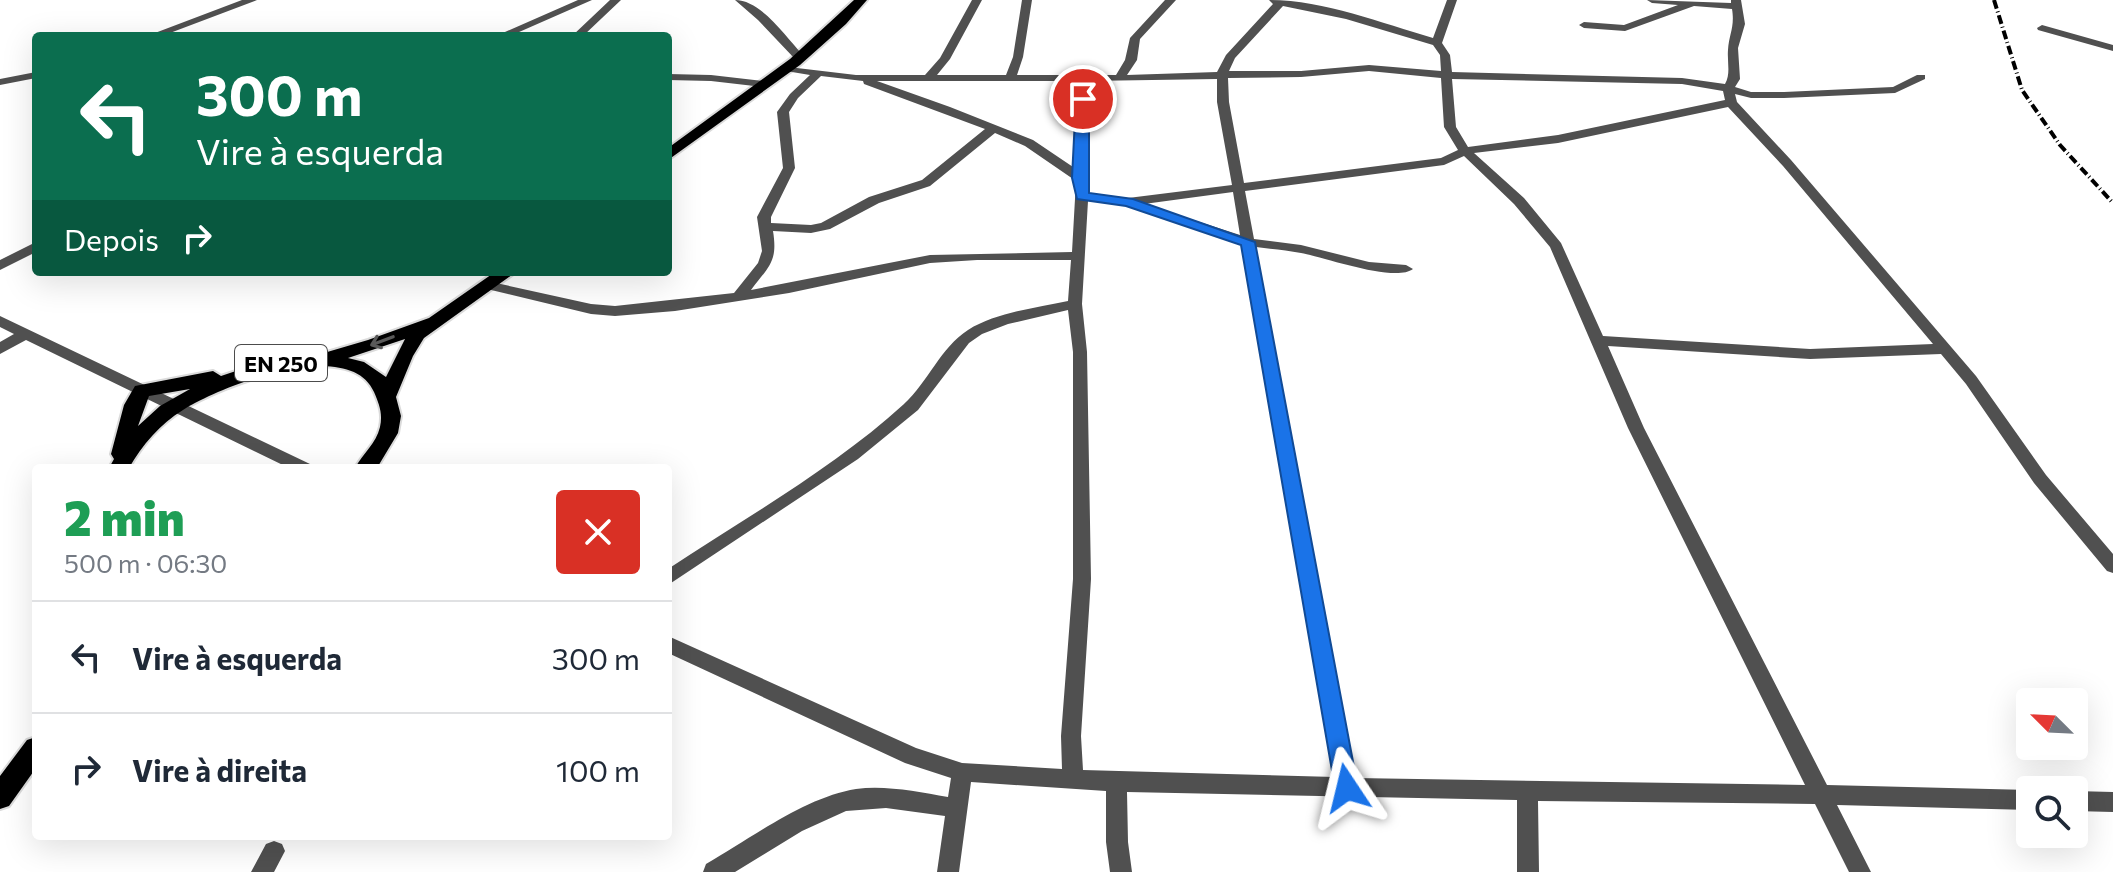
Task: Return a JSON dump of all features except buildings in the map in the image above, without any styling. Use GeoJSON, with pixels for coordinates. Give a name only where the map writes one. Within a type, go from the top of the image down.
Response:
{"type":"FeatureCollection","features":[{"type":"Feature","properties":{"kind":"main road"},"geometry":{"type":"LineString","coordinates":[[672,152],[799,57],[861,0]]}},
{"type":"Feature","properties":{"kind":"main road","name":"EN 250"},"geometry":{"type":"LineString","coordinates":[[388,394],[404,355],[418,334],[501,276]]}},
{"type":"Feature","properties":{"kind":"main road","name":"EN 250"},"geometry":{"type":"LineString","coordinates":[[316,361],[374,345],[445,315]]}},
{"type":"Feature","properties":{"kind":"main road","name":"EN 250"},"geometry":{"type":"LineString","coordinates":[[120,464],[149,427],[175,406],[208,387],[245,372],[282,363],[316,361],[348,365],[373,376],[388,394],[392,414],[386,438]]}},
{"type":"Feature","properties":{"kind":"main road"},"geometry":{"type":"LineString","coordinates":[[119,464],[134,405],[142,391],[245,372]]}},
{"type":"Feature","properties":{"kind":"main road"},"geometry":{"type":"LineString","coordinates":[[368,464],[386,438]]}},
{"type":"Feature","properties":{"kind":"main road"},"geometry":{"type":"LineString","coordinates":[[383,464],[386,438]]}},
{"type":"Feature","properties":{"kind":"main road"},"geometry":{"type":"LineString","coordinates":[[0,797],[32,753]]}},
{"type":"Feature","properties":{"kind":"street"},"geometry":{"type":"LineString","coordinates":[[163,32],[252,0]]}},
{"type":"Feature","properties":{"kind":"street"},"geometry":{"type":"LineString","coordinates":[[511,32],[587,0]]}},
{"type":"Feature","properties":{"kind":"street"},"geometry":{"type":"LineString","coordinates":[[581,32],[616,0]]}},
{"type":"Feature","properties":{"kind":"street"},"geometry":{"type":"LineString","coordinates":[[740,0],[799,57]]}},
{"type":"Feature","properties":{"kind":"street"},"geometry":{"type":"LineString","coordinates":[[928,78],[949,51],[977,0]]}},
{"type":"Feature","properties":{"kind":"street"},"geometry":{"type":"LineString","coordinates":[[1011,76],[1018,57],[1027,0]]}},
{"type":"Feature","properties":{"kind":"street"},"geometry":{"type":"LineString","coordinates":[[1120,77],[1131,60],[1135,38],[1171,0]]}},
{"type":"Feature","properties":{"kind":"street"},"geometry":{"type":"LineString","coordinates":[[1269,0],[1348,16],[1437,43],[1445,55],[1450,127],[1464,150],[1542,227],[1556,246],[1671,500],[1860,872]]}},
{"type":"Feature","properties":{"kind":"street"},"geometry":{"type":"LineString","coordinates":[[1437,43],[1452,0]]}},
{"type":"Feature","properties":{"kind":"street"},"geometry":{"type":"LineString","coordinates":[[1652,0],[1690,4],[1735,3],[1740,24],[1733,48],[1734,79],[1728,89],[1731,103],[1756,127],[1971,380],[2040,479],[2113,566]]}},
{"type":"Feature","properties":{"kind":"street"},"geometry":{"type":"LineString","coordinates":[[1290,2],[1230,57],[1222,74],[1223,102],[1347,788]]}},
{"type":"Feature","properties":{"kind":"street"},"geometry":{"type":"LineString","coordinates":[[1584,25],[1625,28],[1690,4]]}},
{"type":"Feature","properties":{"kind":"street"},"geometry":{"type":"LineString","coordinates":[[2042,28],[2113,48]]}},
{"type":"Feature","properties":{"kind":"street"},"geometry":{"type":"LineString","coordinates":[[784,68],[856,78],[928,78],[1301,74],[1369,68],[1445,75],[1682,81],[1751,95],[1882,92],[1905,87],[1921,77]]}},
{"type":"Feature","properties":{"kind":"street"},"geometry":{"type":"LineString","coordinates":[[738,297],[764,264],[769,251],[764,226],[769,204],[789,168],[783,112],[794,96],[819,72]]}},
{"type":"Feature","properties":{"kind":"street"},"geometry":{"type":"LineString","coordinates":[[2,74],[32,74]]}},
{"type":"Feature","properties":{"kind":"street"},"geometry":{"type":"LineString","coordinates":[[672,77],[763,84]]}},
{"type":"Feature","properties":{"kind":"street"},"geometry":{"type":"LineString","coordinates":[[1073,779],[1071,736],[1082,579],[1080,352],[1075,304],[1079,287],[1077,256],[1082,196],[1081,77]]}},
{"type":"Feature","properties":{"kind":"street"},"geometry":{"type":"LineString","coordinates":[[856,78],[993,129],[1045,153],[1080,178]]}},
{"type":"Feature","properties":{"kind":"street"},"geometry":{"type":"LineString","coordinates":[[1128,202],[1237,185],[1287,183],[1341,172],[1444,161],[1464,150],[1557,139],[1620,123],[1641,122],[1690,108],[1731,103]]}},
{"type":"Feature","properties":{"kind":"street"},"geometry":{"type":"LineString","coordinates":[[764,226],[811,229],[825,226],[874,200],[926,183],[993,129]]}},
{"type":"Feature","properties":{"kind":"street"},"geometry":{"type":"LineString","coordinates":[[1082,196],[1128,202],[1248,242],[1301,249],[1369,266],[1406,269]]}},
{"type":"Feature","properties":{"kind":"street"},"geometry":{"type":"LineString","coordinates":[[0,266],[32,248]]}},
{"type":"Feature","properties":{"kind":"street"},"geometry":{"type":"LineString","coordinates":[[487,285],[591,309],[615,311],[675,306],[789,289],[930,259],[1077,256]]}},
{"type":"Feature","properties":{"kind":"street"},"geometry":{"type":"LineString","coordinates":[[672,575],[821,477],[870,440],[912,406],[964,340],[977,331],[1004,320],[1075,304]]}},
{"type":"Feature","properties":{"kind":"street"},"geometry":{"type":"LineString","coordinates":[[0,321],[296,464]]}},
{"type":"Feature","properties":{"kind":"street"},"geometry":{"type":"LineString","coordinates":[[0,349],[26,333]]}},
{"type":"Feature","properties":{"kind":"street"},"geometry":{"type":"LineString","coordinates":[[1598,341],[1810,354],[1945,349]]}},
{"type":"Feature","properties":{"kind":"street"},"geometry":{"type":"LineString","coordinates":[[672,646],[912,756],[962,772],[1116,782],[2016,800]]}},
{"type":"Feature","properties":{"kind":"street"},"geometry":{"type":"LineString","coordinates":[[948,872],[962,772]]}},
{"type":"Feature","properties":{"kind":"street"},"geometry":{"type":"LineString","coordinates":[[1116,782],[1121,872]]}},
{"type":"Feature","properties":{"kind":"street"},"geometry":{"type":"LineString","coordinates":[[1527,791],[1528,872]]}},
{"type":"Feature","properties":{"kind":"street"},"geometry":{"type":"LineString","coordinates":[[714,872],[793,825],[849,800],[904,800],[958,808]]}},
{"type":"Feature","properties":{"kind":"street"},"geometry":{"type":"LineString","coordinates":[[2088,801],[2113,802]]}},
{"type":"Feature","properties":{"kind":"street"},"geometry":{"type":"LineString","coordinates":[[262,872],[274,851]]}},
{"type":"Feature","properties":{"kind":"railway"},"geometry":{"type":"LineString","coordinates":[[1994,0],[2022,90],[2060,145],[2113,203]]}},
{"type":"Feature","properties":{"kind":"route"},"geometry":{"type":"LineString","coordinates":[[1083,99],[1082,196],[1128,202],[1150,212],[1248,242],[1277,388],[1347,788]]}}]}
